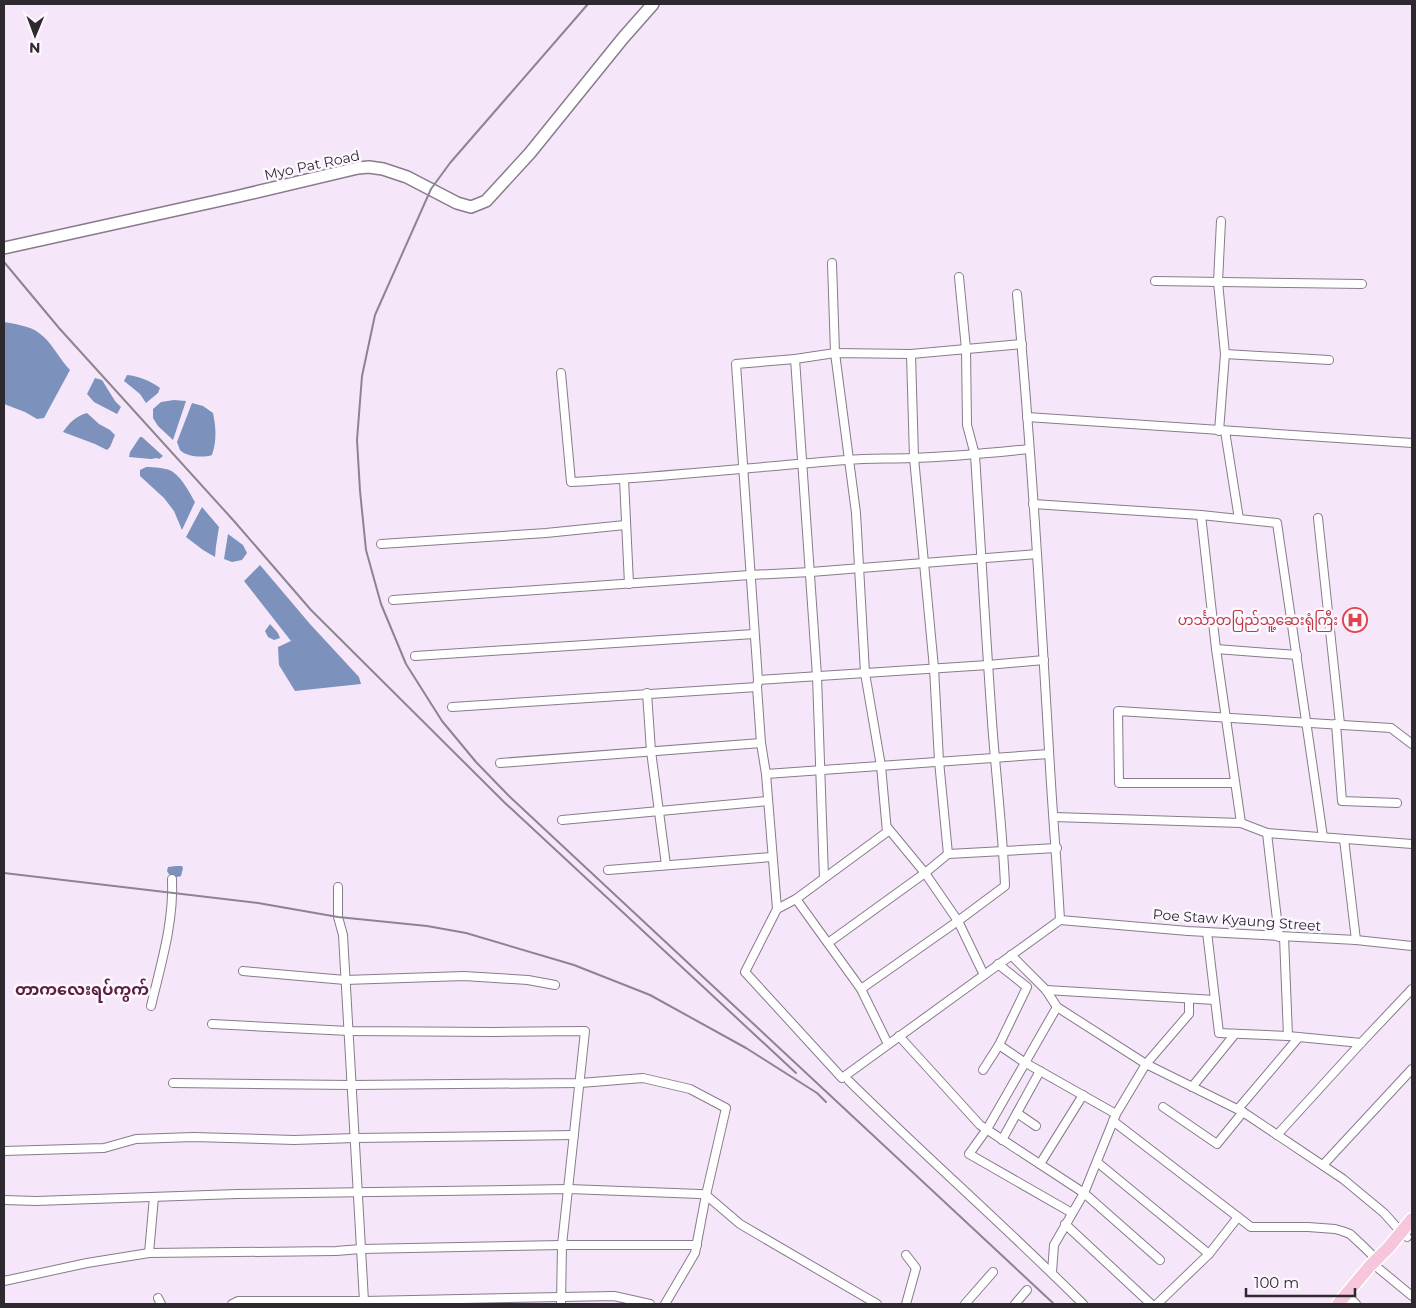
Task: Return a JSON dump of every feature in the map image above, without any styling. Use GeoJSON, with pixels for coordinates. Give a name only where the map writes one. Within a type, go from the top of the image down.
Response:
{"type":"FeatureCollection","features":[{"type":"Feature","properties":{"kind":"main road","name":"Myo Pat Road"},"geometry":{"type":"LineString","coordinates":[[4,248],[235,198],[353,169],[383,169],[471,207],[486,201],[530,154],[623,38],[653,4]]}},
{"type":"Feature","properties":{"kind":"main road"},"geometry":{"type":"LineString","coordinates":[[1338,1304],[1350,1300],[1389,1248],[1407,1233],[1412,1219]]}},
{"type":"Feature","properties":{"kind":"street"},"geometry":{"type":"LineString","coordinates":[[1221,221],[1218,282],[1225,354],[1222,431],[1239,519]]}},
{"type":"Feature","properties":{"kind":"street"},"geometry":{"type":"LineString","coordinates":[[776,909],[796,899],[887,832],[880,766],[865,673],[856,514],[835,353],[832,263]]}},
{"type":"Feature","properties":{"kind":"street"},"geometry":{"type":"LineString","coordinates":[[861,989],[1005,886],[1004,850],[988,665],[975,454],[967,425],[966,349],[959,277]]}},
{"type":"Feature","properties":{"kind":"street"},"geometry":{"type":"LineString","coordinates":[[1155,281],[1362,284]]}},
{"type":"Feature","properties":{"kind":"street"},"geometry":{"type":"LineString","coordinates":[[1017,294],[1022,344],[1037,554],[1049,754],[1057,848],[1060,920],[842,1078],[745,972],[776,909],[766,774],[761,743],[736,364],[795,359],[835,353],[911,354],[1022,344]]}},
{"type":"Feature","properties":{"kind":"street"},"geometry":{"type":"LineString","coordinates":[[911,354],[914,458],[925,563],[934,668],[939,761],[948,854]]}},
{"type":"Feature","properties":{"kind":"street"},"geometry":{"type":"LineString","coordinates":[[1225,354],[1329,360]]}},
{"type":"Feature","properties":{"kind":"street"},"geometry":{"type":"LineString","coordinates":[[795,359],[817,676],[824,878]]}},
{"type":"Feature","properties":{"kind":"street"},"geometry":{"type":"LineString","coordinates":[[561,373],[571,482],[849,460],[914,458],[1029,449]]}},
{"type":"Feature","properties":{"kind":"street"},"geometry":{"type":"LineString","coordinates":[[1027,417],[1412,443]]}},
{"type":"Feature","properties":{"kind":"street"},"geometry":{"type":"LineString","coordinates":[[624,479],[629,584]]}},
{"type":"Feature","properties":{"kind":"street"},"geometry":{"type":"LineString","coordinates":[[1033,504],[1201,515],[1277,523],[1323,836]]}},
{"type":"Feature","properties":{"kind":"street"},"geometry":{"type":"LineString","coordinates":[[1201,515],[1216,649],[1241,824]]}},
{"type":"Feature","properties":{"kind":"street"},"geometry":{"type":"LineString","coordinates":[[1318,518],[1338,724],[1342,801],[1397,803]]}},
{"type":"Feature","properties":{"kind":"street"},"geometry":{"type":"LineString","coordinates":[[381,544],[546,533],[625,525]]}},
{"type":"Feature","properties":{"kind":"street"},"geometry":{"type":"LineString","coordinates":[[394,600],[750,574],[811,572],[1037,554]]}},
{"type":"Feature","properties":{"kind":"street"},"geometry":{"type":"LineString","coordinates":[[415,656],[754,634]]}},
{"type":"Feature","properties":{"kind":"street"},"geometry":{"type":"LineString","coordinates":[[1216,649],[1297,655]]}},
{"type":"Feature","properties":{"kind":"street"},"geometry":{"type":"LineString","coordinates":[[452,707],[646,694],[757,684],[817,676],[1044,660]]}},
{"type":"Feature","properties":{"kind":"street"},"geometry":{"type":"LineString","coordinates":[[646,694],[651,751],[666,865]]}},
{"type":"Feature","properties":{"kind":"street"},"geometry":{"type":"LineString","coordinates":[[1236,783],[1120,783],[1118,711],[1391,728],[1412,744]]}},
{"type":"Feature","properties":{"kind":"street"},"geometry":{"type":"LineString","coordinates":[[500,763],[761,743]]}},
{"type":"Feature","properties":{"kind":"street"},"geometry":{"type":"LineString","coordinates":[[766,774],[1049,754]]}},
{"type":"Feature","properties":{"kind":"street"},"geometry":{"type":"LineString","coordinates":[[562,820],[768,801]]}},
{"type":"Feature","properties":{"kind":"street"},"geometry":{"type":"LineString","coordinates":[[1054,817],[1241,824],[1267,833],[1412,844]]}},
{"type":"Feature","properties":{"kind":"street"},"geometry":{"type":"LineString","coordinates":[[886,826],[925,873],[958,921],[984,975]]}},
{"type":"Feature","properties":{"kind":"street"},"geometry":{"type":"LineString","coordinates":[[1267,833],[1282,937],[1288,1036]]}},
{"type":"Feature","properties":{"kind":"street"},"geometry":{"type":"LineString","coordinates":[[1344,839],[1356,940]]}},
{"type":"Feature","properties":{"kind":"street"},"geometry":{"type":"LineString","coordinates":[[828,943],[925,873],[948,854],[1057,848]]}},
{"type":"Feature","properties":{"kind":"street"},"geometry":{"type":"LineString","coordinates":[[608,870],[772,857]]}},
{"type":"Feature","properties":{"kind":"street"},"geometry":{"type":"LineString","coordinates":[[152,1006],[173,898],[172,879]]}},
{"type":"Feature","properties":{"kind":"street"},"geometry":{"type":"LineString","coordinates":[[338,887],[338,916],[343,935],[364,1301]]}},
{"type":"Feature","properties":{"kind":"street"},"geometry":{"type":"LineString","coordinates":[[796,899],[861,989],[888,1044]]}},
{"type":"Feature","properties":{"kind":"street","name":"Poe Staw Kyaung Street"},"geometry":{"type":"LineString","coordinates":[[1060,920],[1282,937],[1356,940],[1412,946]]}},
{"type":"Feature","properties":{"kind":"street"},"geometry":{"type":"LineString","coordinates":[[1208,932],[1218,1033],[1288,1036],[1362,1043]]}},
{"type":"Feature","properties":{"kind":"street"},"geometry":{"type":"LineString","coordinates":[[1011,955],[1046,990],[1057,1007],[1146,1064],[1241,1111],[1343,1179],[1407,1233]]}},
{"type":"Feature","properties":{"kind":"street"},"geometry":{"type":"LineString","coordinates":[[983,1070],[999,1045],[1027,987],[998,964]]}},
{"type":"Feature","properties":{"kind":"street"},"geometry":{"type":"LineString","coordinates":[[243,971],[345,980],[464,976],[528,980],[554,985]]}},
{"type":"Feature","properties":{"kind":"street"},"geometry":{"type":"LineString","coordinates":[[1046,990],[1215,1000]]}},
{"type":"Feature","properties":{"kind":"street"},"geometry":{"type":"LineString","coordinates":[[1277,1135],[1412,990]]}},
{"type":"Feature","properties":{"kind":"street"},"geometry":{"type":"LineString","coordinates":[[1052,1272],[1054,1245],[1084,1193],[1115,1117],[1146,1064],[1189,1014],[1189,999]]}},
{"type":"Feature","properties":{"kind":"street"},"geometry":{"type":"LineString","coordinates":[[1057,1007],[987,1129],[969,1154],[1072,1213]]}},
{"type":"Feature","properties":{"kind":"street"},"geometry":{"type":"LineString","coordinates":[[212,1024],[349,1031],[585,1031],[562,1245],[561,1300]]}},
{"type":"Feature","properties":{"kind":"street"},"geometry":{"type":"LineString","coordinates":[[1192,1087],[1235,1034]]}},
{"type":"Feature","properties":{"kind":"street"},"geometry":{"type":"LineString","coordinates":[[899,1036],[980,1125],[1084,1193],[1160,1260]]}},
{"type":"Feature","properties":{"kind":"street"},"geometry":{"type":"LineString","coordinates":[[1163,1107],[1217,1144],[1299,1037]]}},
{"type":"Feature","properties":{"kind":"street"},"geometry":{"type":"LineString","coordinates":[[999,1045],[1024,1062],[1083,1095],[1115,1117],[1251,1227],[1308,1227],[1335,1229],[1350,1234],[1412,1296]]}},
{"type":"Feature","properties":{"kind":"street"},"geometry":{"type":"LineString","coordinates":[[1323,1165],[1412,1070]]}},
{"type":"Feature","properties":{"kind":"street"},"geometry":{"type":"LineString","coordinates":[[1002,1140],[1040,1071]]}},
{"type":"Feature","properties":{"kind":"street"},"geometry":{"type":"LineString","coordinates":[[172,1083],[352,1085],[580,1083],[643,1078],[690,1089],[726,1108],[695,1253],[665,1304]]}},
{"type":"Feature","properties":{"kind":"street"},"geometry":{"type":"LineString","coordinates":[[849,1081],[888,1120],[1052,1272],[1083,1304]]}},
{"type":"Feature","properties":{"kind":"street"},"geometry":{"type":"LineString","coordinates":[[1040,1164],[1083,1095]]}},
{"type":"Feature","properties":{"kind":"street"},"geometry":{"type":"LineString","coordinates":[[1017,1113],[1036,1126]]}},
{"type":"Feature","properties":{"kind":"street"},"geometry":{"type":"LineString","coordinates":[[4,1151],[104,1148],[136,1139],[193,1137],[294,1140],[574,1135]]}},
{"type":"Feature","properties":{"kind":"street"},"geometry":{"type":"LineString","coordinates":[[1097,1162],[1209,1254]]}},
{"type":"Feature","properties":{"kind":"street"},"geometry":{"type":"LineString","coordinates":[[4,1200],[36,1201],[237,1194],[568,1189],[700,1194],[706,1195],[740,1224],[877,1304]]}},
{"type":"Feature","properties":{"kind":"street"},"geometry":{"type":"LineString","coordinates":[[150,1253],[154,1197]]}},
{"type":"Feature","properties":{"kind":"street"},"geometry":{"type":"LineString","coordinates":[[1157,1304],[1209,1254],[1238,1217]]}},
{"type":"Feature","properties":{"kind":"street"},"geometry":{"type":"LineString","coordinates":[[1065,1224],[1151,1304]]}},
{"type":"Feature","properties":{"kind":"street"},"geometry":{"type":"LineString","coordinates":[[4,1281],[150,1253],[562,1245],[697,1245]]}},
{"type":"Feature","properties":{"kind":"street"},"geometry":{"type":"LineString","coordinates":[[906,1255],[916,1268],[906,1304]]}},
{"type":"Feature","properties":{"kind":"street"},"geometry":{"type":"LineString","coordinates":[[965,1304],[993,1272]]}},
{"type":"Feature","properties":{"kind":"street"},"geometry":{"type":"LineString","coordinates":[[1015,1304],[1027,1290]]}},
{"type":"Feature","properties":{"kind":"street"},"geometry":{"type":"LineString","coordinates":[[232,1304],[238,1301],[561,1300],[614,1296],[650,1304]]}},
{"type":"Feature","properties":{"kind":"water"},"geometry":{"type":"Polygon","coordinates":[[[4,322],[27,327],[39,333],[48,341],[70,370],[44,418],[37,419],[4,404],[4,322]]]}},
{"type":"Feature","properties":{"kind":"water"},"geometry":{"type":"Polygon","coordinates":[[[127,375],[153,383],[160,388],[158,393],[146,403],[140,394],[124,381],[127,375]]]}},
{"type":"Feature","properties":{"kind":"water"},"geometry":{"type":"Polygon","coordinates":[[[95,378],[102,380],[121,407],[117,414],[94,402],[87,394],[95,378]]]}},
{"type":"Feature","properties":{"kind":"water"},"geometry":{"type":"Polygon","coordinates":[[[186,401],[173,440],[158,426],[153,418],[153,409],[161,402],[186,401]]]}},
{"type":"Feature","properties":{"kind":"water"},"geometry":{"type":"Polygon","coordinates":[[[192,403],[203,406],[213,413],[215,444],[212,455],[195,456],[180,450],[177,442],[192,403]]]}},
{"type":"Feature","properties":{"kind":"water"},"geometry":{"type":"Polygon","coordinates":[[[87,413],[115,435],[107,450],[63,432],[73,420],[87,413]]]}},
{"type":"Feature","properties":{"kind":"water"},"geometry":{"type":"Polygon","coordinates":[[[140,437],[163,456],[159,459],[129,457],[130,452],[140,437]]]}},
{"type":"Feature","properties":{"kind":"water"},"geometry":{"type":"Polygon","coordinates":[[[146,467],[173,472],[183,482],[195,502],[182,530],[174,511],[164,498],[140,476],[140,470],[146,467]]]}},
{"type":"Feature","properties":{"kind":"water"},"geometry":{"type":"Polygon","coordinates":[[[202,507],[219,527],[215,557],[186,537],[202,507]]]}},
{"type":"Feature","properties":{"kind":"water"},"geometry":{"type":"Polygon","coordinates":[[[228,534],[243,545],[247,553],[242,560],[232,562],[224,559],[228,534]]]}},
{"type":"Feature","properties":{"kind":"water"},"geometry":{"type":"Polygon","coordinates":[[[260,565],[310,624],[359,677],[361,684],[295,691],[279,665],[278,647],[291,641],[244,581],[260,565]]]}},
{"type":"Feature","properties":{"kind":"water"},"geometry":{"type":"Polygon","coordinates":[[[270,624],[280,638],[274,640],[268,637],[265,631],[270,624]]]}},
{"type":"Feature","properties":{"kind":"water"},"geometry":{"type":"Polygon","coordinates":[[[182,866],[183,868],[181,876],[170,875],[167,871],[168,867],[182,866]]]}},
{"type":"Feature","properties":{"kind":"railway"},"geometry":{"type":"LineString","coordinates":[[588,4],[450,163],[431,189],[375,315],[362,376],[357,440],[366,550],[381,604],[406,664],[442,721],[476,762],[509,796],[1054,1304]]}},
{"type":"Feature","properties":{"kind":"railway"},"geometry":{"type":"LineString","coordinates":[[4,262],[59,328],[234,521],[311,610],[504,802],[796,1073]]}},
{"type":"Feature","properties":{"kind":"railway"},"geometry":{"type":"LineString","coordinates":[[4,873],[258,903],[338,917],[427,926],[466,933],[574,965],[650,995],[746,1048],[817,1093],[826,1102]]}},
{"type":"Feature","properties":{"kind":"place","name":"ဟင်္သာတပြည်သူ့ဆေးရုံကြီး"},"geometry":{"type":"Point","coordinates":[1355,620]}},
{"type":"Feature","properties":{"kind":"district","name":"တာကလေးရပ်ကွက်"},"geometry":{"type":"Point","coordinates":[82,989]}}]}
